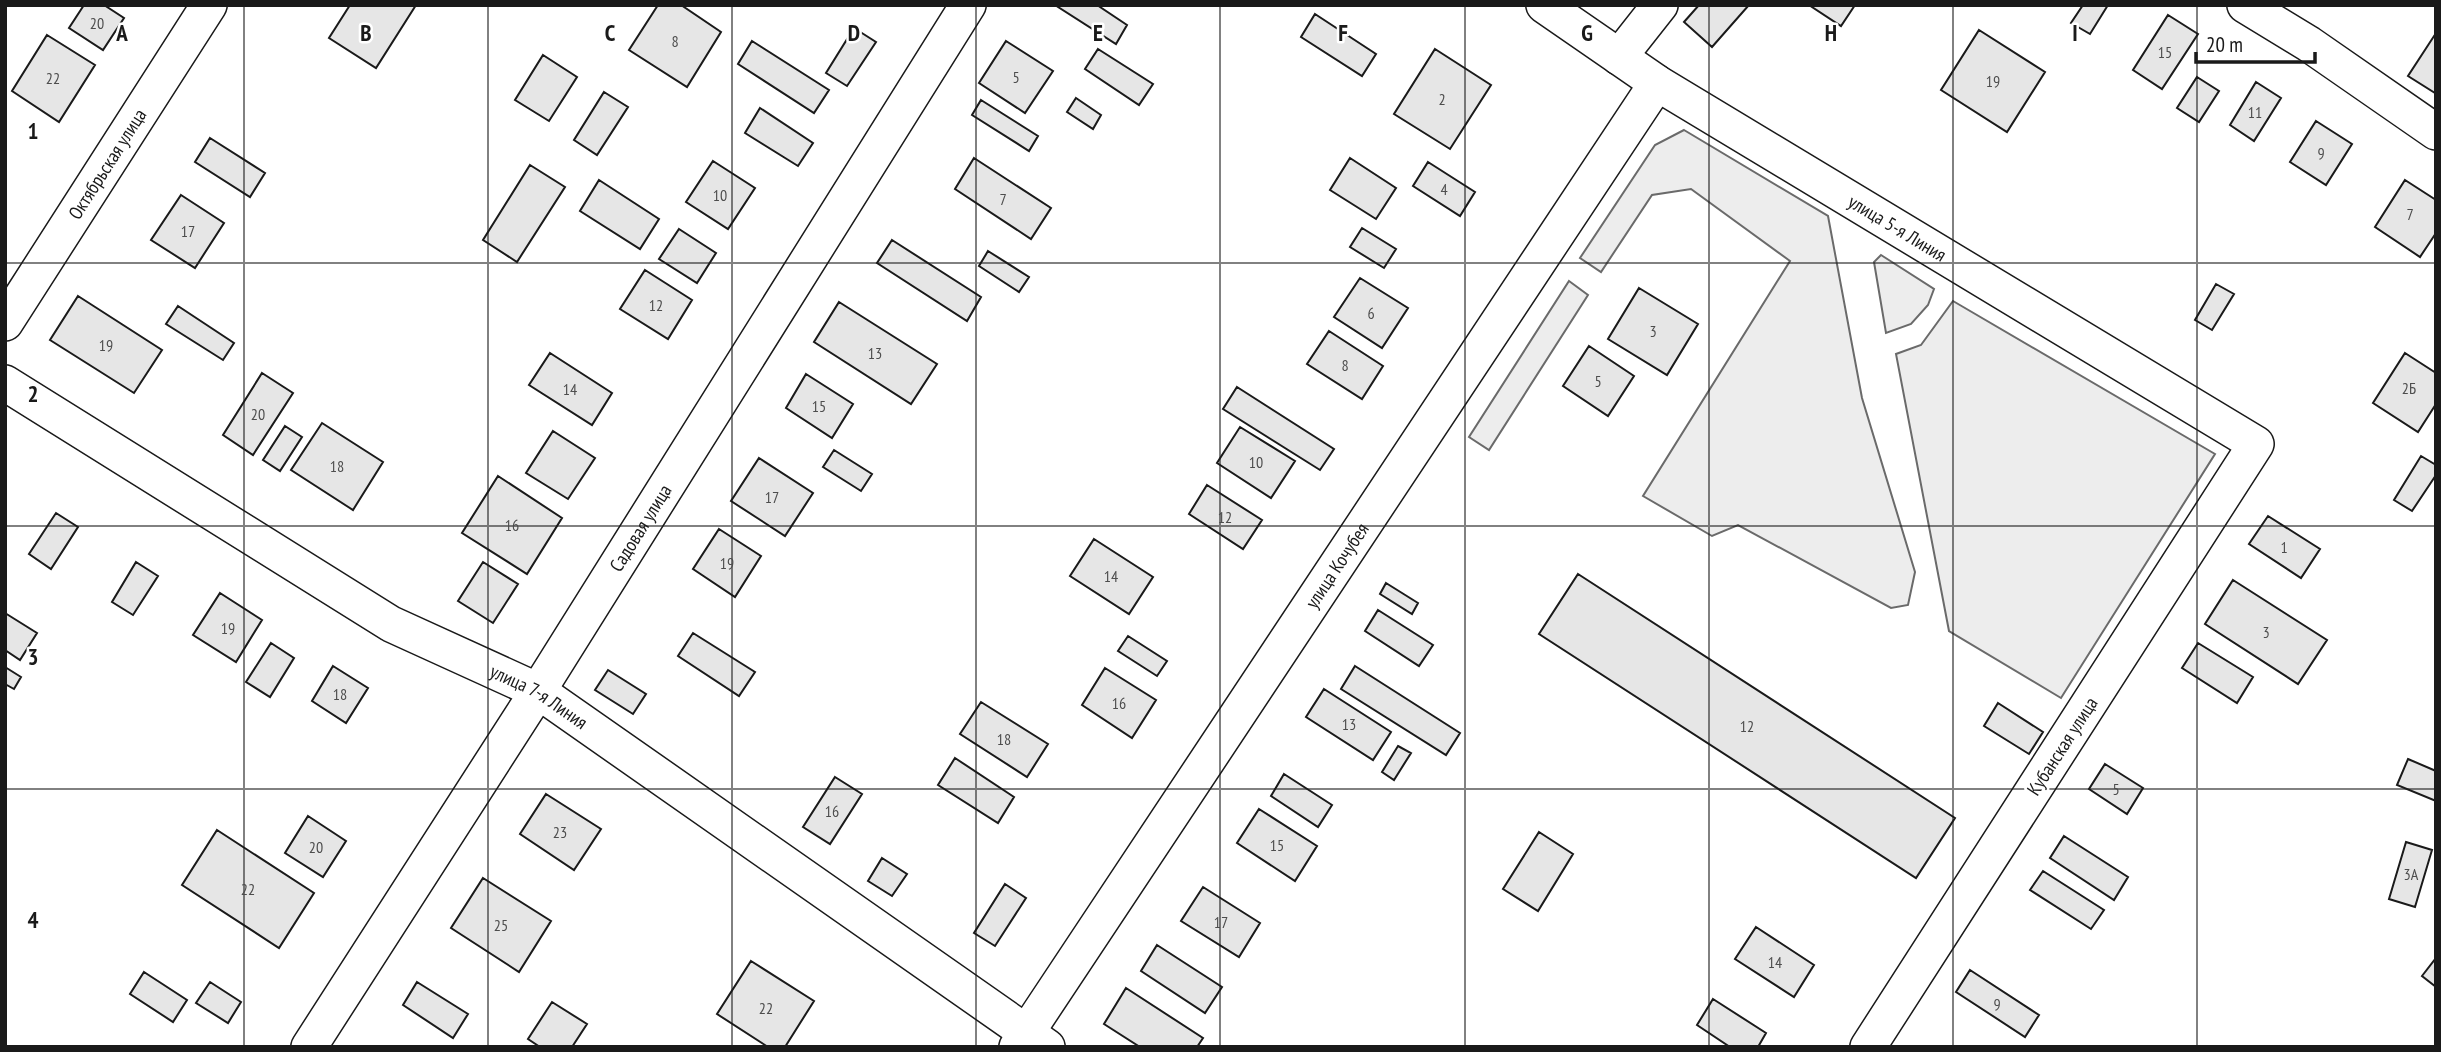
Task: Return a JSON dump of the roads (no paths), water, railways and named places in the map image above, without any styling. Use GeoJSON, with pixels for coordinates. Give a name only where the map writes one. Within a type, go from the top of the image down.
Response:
{"type":"FeatureCollection","features":[{"type":"Feature","properties":{"kind":"street","name":"Октябрьская улица"},"geometry":{"type":"LineString","coordinates":[[5,323],[209,5]]}},
{"type":"Feature","properties":{"kind":"street","name":"Садовая улица"},"geometry":{"type":"LineString","coordinates":[[309,1047],[538,691],[968,5]]}},
{"type":"Feature","properties":{"kind":"street","name":"улица 5-я Линия"},"geometry":{"type":"LineString","coordinates":[[1544,5],[1657,83],[2256,444]]}},
{"type":"Feature","properties":{"kind":"street"},"geometry":{"type":"LineString","coordinates":[[1619,57],[1660,5]]}},
{"type":"Feature","properties":{"kind":"street"},"geometry":{"type":"LineString","coordinates":[[2245,5],[2309,44],[2436,132]]}},
{"type":"Feature","properties":{"kind":"street","name":"улица Кочубея"},"geometry":{"type":"LineString","coordinates":[[1030,1042],[1657,83]]}},
{"type":"Feature","properties":{"kind":"street","name":"улица 7-я Линия"},"geometry":{"type":"LineString","coordinates":[[5,383],[391,624],[538,691],[1030,1042]]}},
{"type":"Feature","properties":{"kind":"street","name":"Кубанская улица"},"geometry":{"type":"LineString","coordinates":[[1868,1047],[2256,444]]}}]}
